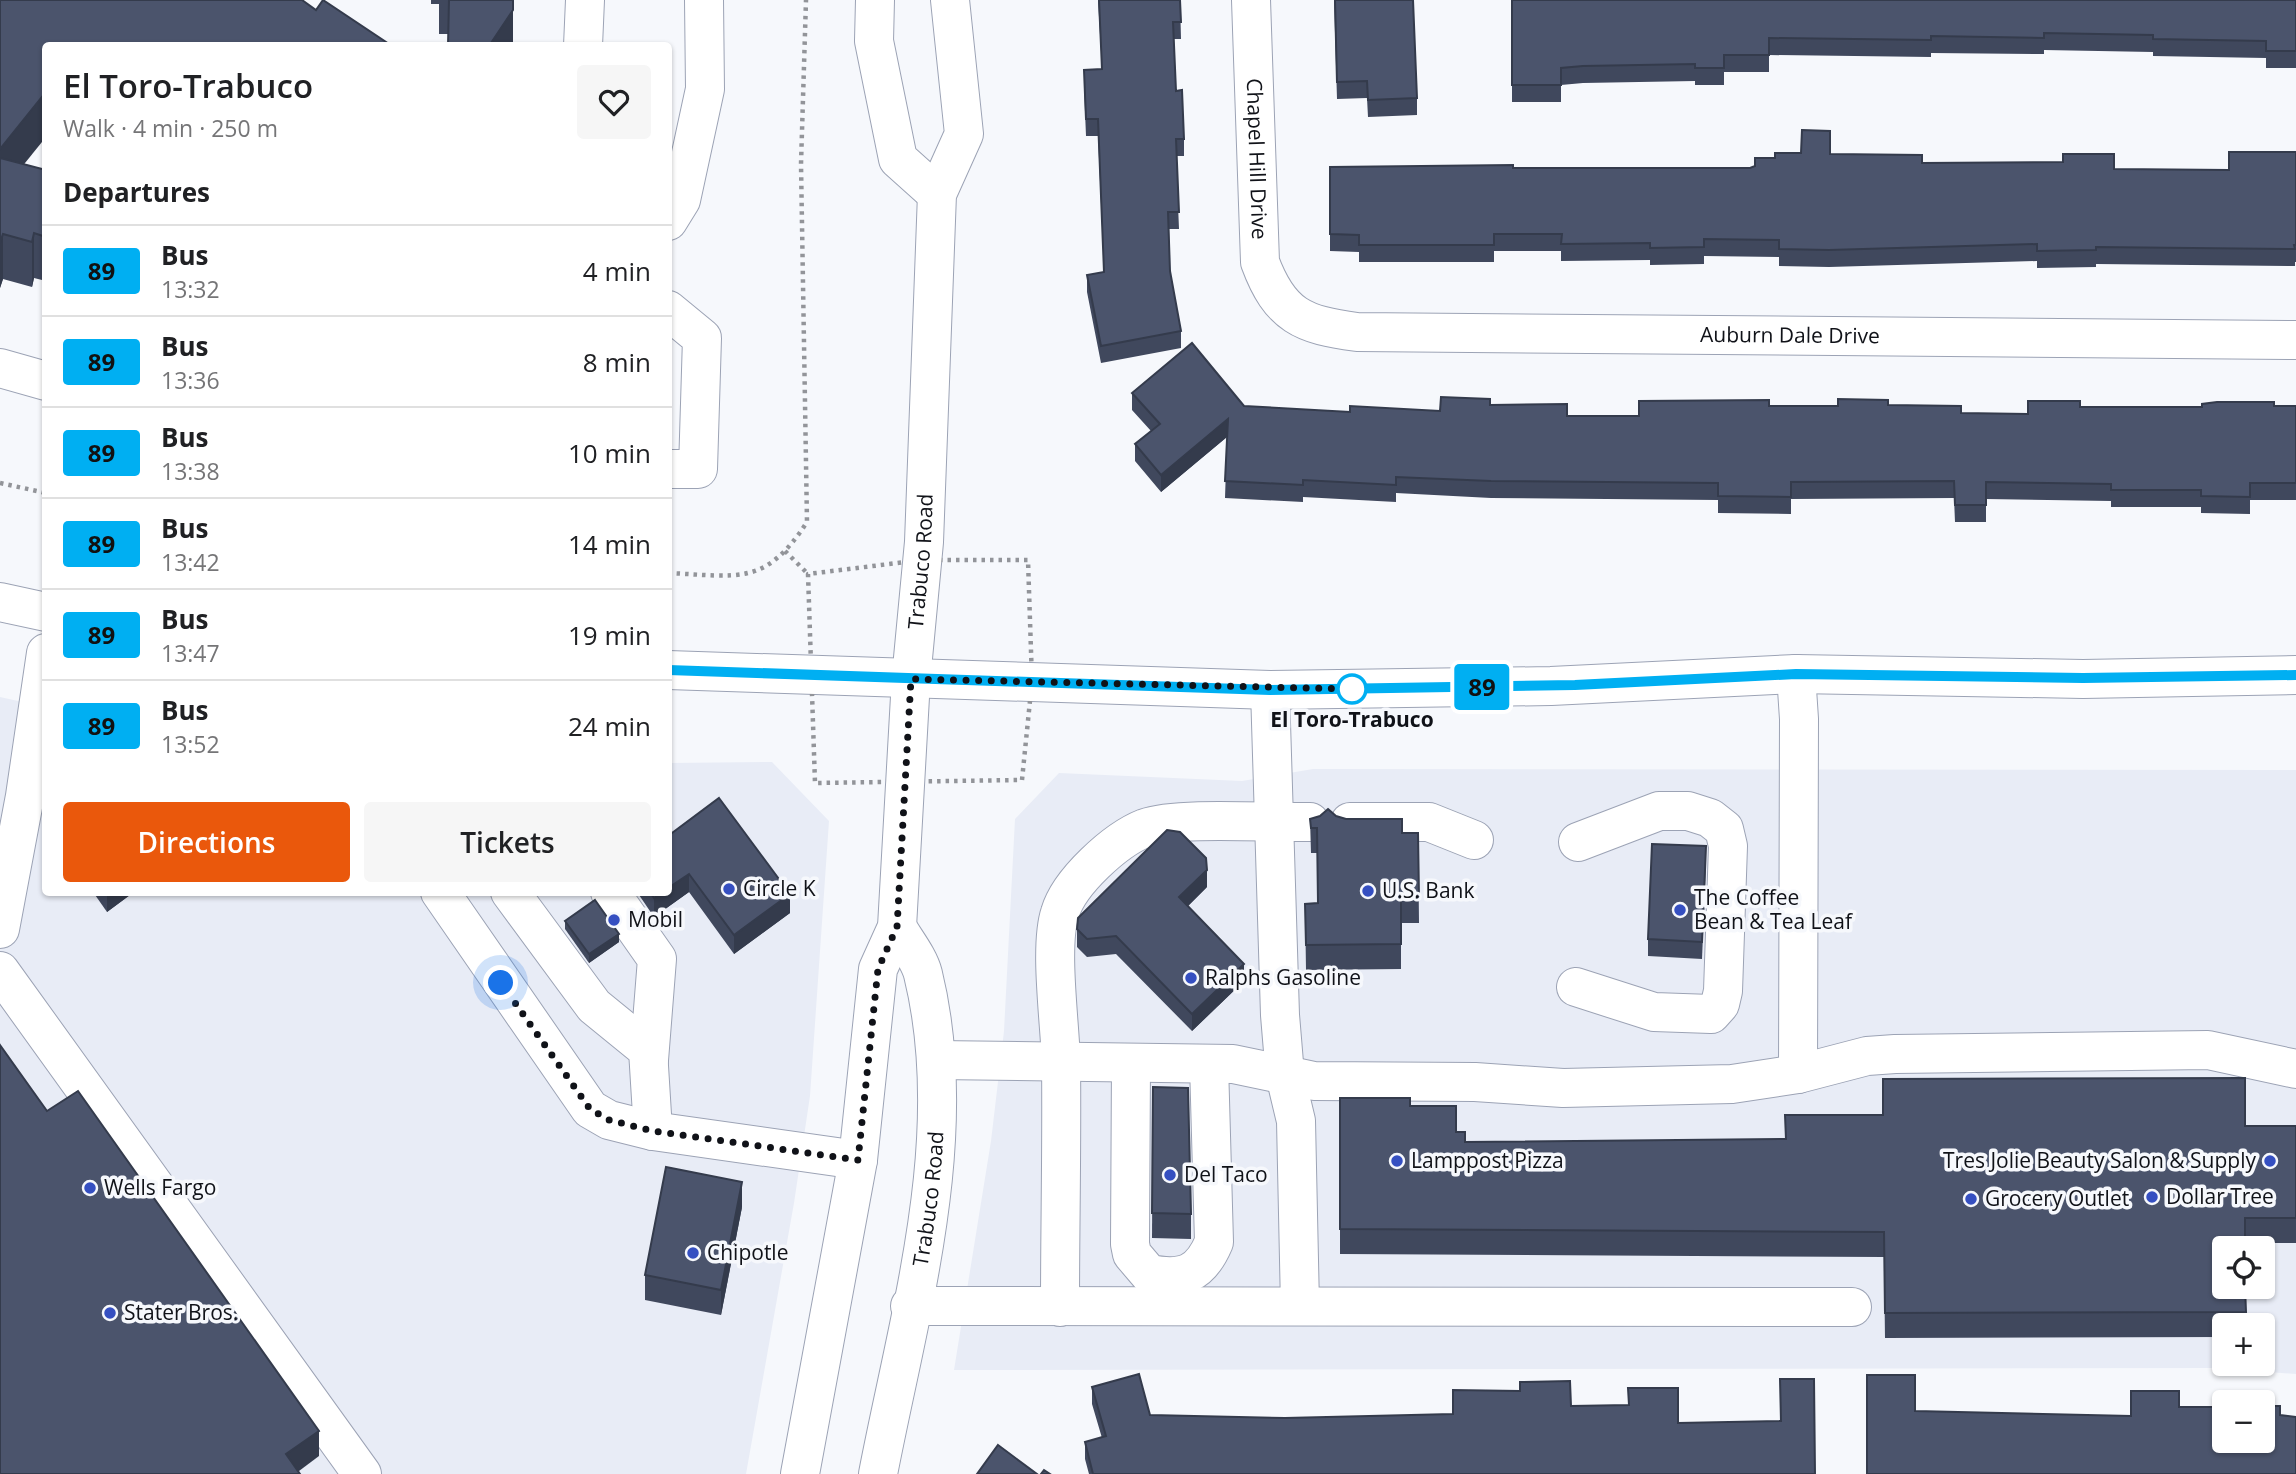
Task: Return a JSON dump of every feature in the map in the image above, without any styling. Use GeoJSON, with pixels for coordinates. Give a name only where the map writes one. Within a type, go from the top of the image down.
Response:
{"type":"FeatureCollection","features":[{"type":"Feature","properties":{"kind":"main road"},"geometry":{"type":"LineString","coordinates":[[583,42],[585,0]]}},
{"type":"Feature","properties":{"kind":"main road"},"geometry":{"type":"LineString","coordinates":[[672,215],[681,200],[679,157],[705,89],[704,0]]}},
{"type":"Feature","properties":{"kind":"main road"},"geometry":{"type":"LineString","coordinates":[[875,0],[874,41],[898,159],[937,194]]}},
{"type":"Feature","properties":{"kind":"main road","name":"Trabuco Road"},"geometry":{"type":"LineString","coordinates":[[800,1474],[858,1160],[878,969],[897,927],[911,679],[924,542],[937,194],[964,134],[950,0]]}},
{"type":"Feature","properties":{"kind":"main road","name":"Chapel Hill Drive"},"geometry":{"type":"LineString","coordinates":[[1251,0],[1260,262],[1267,281],[1288,310]]}},
{"type":"Feature","properties":{"kind":"main road","name":"Auburn Dale Drive"},"geometry":{"type":"LineString","coordinates":[[1288,310],[1315,327],[1357,332],[2296,340]]}},
{"type":"Feature","properties":{"kind":"main road"},"geometry":{"type":"LineString","coordinates":[[672,313],[702,338],[698,469],[672,469]]}},
{"type":"Feature","properties":{"kind":"main road"},"geometry":{"type":"LineString","coordinates":[[0,368],[42,379]]}},
{"type":"Feature","properties":{"kind":"main road"},"geometry":{"type":"LineString","coordinates":[[0,602],[42,611]]}},
{"type":"Feature","properties":{"kind":"main road"},"geometry":{"type":"LineString","coordinates":[[672,670],[1270,690],[1565,686],[1796,674],[2083,678],[2296,675]]}},
{"type":"Feature","properties":{"kind":"main road"},"geometry":{"type":"LineString","coordinates":[[1796,674],[1799,719],[1798,1074]]}},
{"type":"Feature","properties":{"kind":"main road"},"geometry":{"type":"LineString","coordinates":[[1270,690],[1292,822],[1280,1015],[1285,1075],[1296,1121],[1300,1307]]}},
{"type":"Feature","properties":{"kind":"main road"},"geometry":{"type":"LineString","coordinates":[[0,929],[30,852],[42,703]]}},
{"type":"Feature","properties":{"kind":"main road"},"geometry":{"type":"LineString","coordinates":[[1576,987],[1654,1013],[1711,1014],[1720,1004],[1723,991],[1728,846],[1724,830],[1710,818],[1688,811],[1659,811],[1578,842]]}},
{"type":"Feature","properties":{"kind":"main road"},"geometry":{"type":"LineString","coordinates":[[1060,1307],[1060,1062],[1056,933],[1060,911],[1084,874],[1132,835],[1147,828],[1171,824],[1292,822]]}},
{"type":"Feature","properties":{"kind":"main road"},"geometry":{"type":"LineString","coordinates":[[1347,822],[1429,822],[1474,840]]}},
{"type":"Feature","properties":{"kind":"main road"},"geometry":{"type":"LineString","coordinates":[[443,896],[590,1109],[609,1120],[653,1131],[858,1160]]}},
{"type":"Feature","properties":{"kind":"main road"},"geometry":{"type":"LineString","coordinates":[[513,896],[594,1006],[648,1050],[653,1131]]}},
{"type":"Feature","properties":{"kind":"main road"},"geometry":{"type":"LineString","coordinates":[[613,896],[657,960],[649,1060]]}},
{"type":"Feature","properties":{"kind":"main road","name":"Trabuco Road"},"geometry":{"type":"LineString","coordinates":[[878,1474],[938,1143],[937,1060],[922,971],[897,927]]}},
{"type":"Feature","properties":{"kind":"main road"},"geometry":{"type":"LineString","coordinates":[[0,971],[362,1474]]}},
{"type":"Feature","properties":{"kind":"main road"},"geometry":{"type":"LineString","coordinates":[[937,1060],[1233,1064],[1314,1081],[1475,1082],[1563,1088],[1732,1084],[1798,1074],[1879,1055],[2208,1050],[2296,1069]]}},
{"type":"Feature","properties":{"kind":"main road"},"geometry":{"type":"LineString","coordinates":[[1130,1063],[1130,1244],[1132,1254],[1149,1273],[1170,1277],[1183,1276],[1195,1269],[1207,1258],[1214,1242],[1209,1064]]}},
{"type":"Feature","properties":{"kind":"main road"},"geometry":{"type":"LineString","coordinates":[[910,1306],[1852,1307]]}},
{"type":"Feature","properties":{"kind":"path"},"geometry":{"type":"LineString","coordinates":[[672,573],[738,576],[771,565],[807,522],[801,163],[806,0]]}},
{"type":"Feature","properties":{"kind":"path"},"geometry":{"type":"LineString","coordinates":[[0,483],[42,492]]}},
{"type":"Feature","properties":{"kind":"path"},"geometry":{"type":"LineString","coordinates":[[785,551],[808,574]]}},
{"type":"Feature","properties":{"kind":"shaded area"},"geometry":{"type":"Polygon","coordinates":[[[0,697],[42,706],[42,896],[672,896],[672,763],[772,762],[829,821],[810,1096],[746,1474],[0,1474],[0,697]]]}},
{"type":"Feature","properties":{"kind":"shaded area"},"geometry":{"type":"Polygon","coordinates":[[[1313,769],[2296,770],[2296,1374],[2275,1372],[2275,1313],[2212,1313],[2212,1368],[954,1370],[991,1141],[1004,1031],[1015,819],[1059,773],[1242,781],[1313,769]]]}},
{"type":"Feature","properties":{"kind":"building"},"geometry":{"type":"Polygon","coordinates":[[[0,0],[302,0],[316,10],[323,0],[386,42],[42,42],[42,97],[0,149],[0,0]]]}},
{"type":"Feature","properties":{"kind":"building"},"geometry":{"type":"Polygon","coordinates":[[[449,0],[513,0],[513,10],[492,42],[448,42],[449,0]]]}},
{"type":"Feature","properties":{"kind":"building"},"geometry":{"type":"Polygon","coordinates":[[[1099,0],[1180,0],[1181,22],[1173,22],[1176,91],[1182,90],[1184,139],[1176,139],[1179,212],[1168,212],[1170,271],[1181,331],[1101,346],[1087,275],[1104,272],[1098,119],[1086,119],[1084,70],[1102,69],[1099,0]]]}},
{"type":"Feature","properties":{"kind":"building"},"geometry":{"type":"Polygon","coordinates":[[[1335,0],[1413,0],[1417,98],[1368,100],[1367,81],[1337,82],[1335,0]]]}},
{"type":"Feature","properties":{"kind":"building"},"geometry":{"type":"Polygon","coordinates":[[[1512,0],[2296,0],[2296,51],[2266,51],[2266,41],[2153,39],[2153,35],[2044,33],[2044,38],[1931,36],[1931,40],[1769,38],[1769,55],[1724,55],[1724,68],[1695,68],[1695,64],[1583,66],[1561,68],[1561,85],[1512,85],[1512,0]]]}},
{"type":"Feature","properties":{"kind":"building"},"geometry":{"type":"Polygon","coordinates":[[[1802,130],[1830,131],[1830,154],[1922,155],[1922,163],[2063,162],[2063,154],[2114,154],[2114,169],[2229,170],[2229,152],[2296,152],[2296,245],[2295,249],[2096,247],[2096,250],[2037,251],[2037,244],[1829,250],[1779,249],[1779,240],[1704,239],[1704,247],[1650,248],[1650,243],[1561,244],[1562,234],[1494,234],[1494,245],[1359,245],[1359,235],[1330,234],[1330,167],[1513,165],[1513,168],[1750,168],[1755,166],[1755,158],[1775,158],[1775,153],[1801,153],[1802,130]]]}},
{"type":"Feature","properties":{"kind":"building"},"geometry":{"type":"Polygon","coordinates":[[[0,158],[42,169],[42,236],[34,233],[32,242],[3,234],[0,243],[0,158]]]}},
{"type":"Feature","properties":{"kind":"building"},"geometry":{"type":"Polygon","coordinates":[[[1192,343],[1244,406],[1350,412],[1350,406],[1440,411],[1441,397],[1490,399],[1490,405],[1567,404],[1567,416],[1639,416],[1639,401],[1769,400],[1769,406],[1838,406],[1838,399],[1888,400],[1888,405],[1961,406],[1961,413],[2028,414],[2028,401],[2080,401],[2080,407],[2202,407],[2202,404],[2217,402],[2274,402],[2274,406],[2296,406],[2296,483],[2250,483],[2250,497],[2201,496],[2201,490],[2111,490],[2111,484],[1986,482],[1986,505],[1955,505],[1954,481],[1791,482],[1791,497],[1718,496],[1718,483],[1491,481],[1396,477],[1396,485],[1303,480],[1303,485],[1225,481],[1228,419],[1161,475],[1135,444],[1160,424],[1132,393],[1192,343]]]}},
{"type":"Feature","properties":{"kind":"building","name":"Circle K"},"geometry":{"type":"Polygon","coordinates":[[[719,798],[790,894],[734,935],[689,874],[672,885],[672,833],[719,798]]]}},
{"type":"Feature","properties":{"kind":"building","name":"U.S. Bank"},"geometry":{"type":"Polygon","coordinates":[[[1328,809],[1336,816],[1346,819],[1402,819],[1402,833],[1418,833],[1419,898],[1401,898],[1401,944],[1306,945],[1305,904],[1318,903],[1317,828],[1311,828],[1310,819],[1320,816],[1328,809]]]}},
{"type":"Feature","properties":{"kind":"building"},"geometry":{"type":"Polygon","coordinates":[[[1167,830],[1180,832],[1206,858],[1207,870],[1179,897],[1244,964],[1192,1014],[1116,936],[1087,939],[1077,929],[1078,918],[1167,830]]]}},
{"type":"Feature","properties":{"kind":"building","name":"The Coffee Bean & Tea Leaf"},"geometry":{"type":"Polygon","coordinates":[[[1652,844],[1706,846],[1702,942],[1648,939],[1652,844]]]}},
{"type":"Feature","properties":{"kind":"building"},"geometry":{"type":"Polygon","coordinates":[[[595,900],[619,934],[589,954],[565,921],[595,900]]]}},
{"type":"Feature","properties":{"kind":"building","name":"Stater Bros."},"geometry":{"type":"Polygon","coordinates":[[[0,1045],[47,1111],[78,1091],[319,1431],[286,1454],[300,1474],[0,1474],[0,1045]]]}},
{"type":"Feature","properties":{"kind":"building"},"geometry":{"type":"Polygon","coordinates":[[[2245,1078],[2245,1126],[2296,1126],[2296,1218],[2245,1218],[2245,1236],[2212,1236],[2212,1299],[2246,1299],[2246,1312],[1885,1313],[1884,1232],[1340,1229],[1340,1098],[1410,1098],[1410,1106],[1456,1106],[1456,1132],[1465,1132],[1465,1142],[1786,1139],[1785,1115],[1883,1115],[1883,1079],[2245,1078]]]}},
{"type":"Feature","properties":{"kind":"building"},"geometry":{"type":"Polygon","coordinates":[[[1153,1087],[1188,1088],[1191,1214],[1152,1213],[1153,1087]]]}},
{"type":"Feature","properties":{"kind":"building","name":"Chipotle"},"geometry":{"type":"Polygon","coordinates":[[[666,1167],[742,1182],[721,1290],[645,1275],[666,1167]]]}},
{"type":"Feature","properties":{"kind":"building"},"geometry":{"type":"Polygon","coordinates":[[[1139,1374],[1150,1415],[1285,1418],[1453,1414],[1453,1390],[1520,1391],[1520,1382],[1570,1381],[1571,1406],[1629,1405],[1628,1388],[1678,1388],[1678,1423],[1781,1421],[1780,1379],[1814,1379],[1815,1474],[1093,1474],[1085,1442],[1106,1436],[1092,1387],[1139,1374]]]}},
{"type":"Feature","properties":{"kind":"building"},"geometry":{"type":"Polygon","coordinates":[[[1867,1375],[1915,1375],[1915,1411],[2131,1416],[2131,1391],[2179,1391],[2179,1407],[2212,1407],[2212,1453],[2275,1453],[2275,1406],[2280,1406],[2280,1415],[2296,1417],[2296,1474],[1867,1474],[1867,1375]]]}},
{"type":"Feature","properties":{"kind":"building"},"geometry":{"type":"Polygon","coordinates":[[[998,1445],[1037,1474],[977,1474],[998,1445]]]}},
{"type":"Feature","properties":{"kind":"bus line","name":"89"},"geometry":{"type":"LineString","coordinates":[[672,670],[1270,690],[1647,683],[1796,674],[2083,678],[2296,675]]}},
{"type":"Feature","properties":{"kind":"place","name":"El Toro-Trabuco"},"geometry":{"type":"Point","coordinates":[1352,689]}},
{"type":"Feature","properties":{"kind":"place","name":"Circle K"},"geometry":{"type":"Point","coordinates":[729,889]}},
{"type":"Feature","properties":{"kind":"place","name":"U.S. Bank"},"geometry":{"type":"Point","coordinates":[1368,891]}},
{"type":"Feature","properties":{"kind":"place","name":"The Coffee Bean & Tea Leaf"},"geometry":{"type":"Point","coordinates":[1680,910]}},
{"type":"Feature","properties":{"kind":"place","name":"Mobil"},"geometry":{"type":"Point","coordinates":[614,920]}},
{"type":"Feature","properties":{"kind":"place","name":"Ralphs Gasoline"},"geometry":{"type":"Point","coordinates":[1191,978]}},
{"type":"Feature","properties":{"kind":"place","name":"Lamppost Pizza"},"geometry":{"type":"Point","coordinates":[1397,1161]}},
{"type":"Feature","properties":{"kind":"place","name":"Tres Jolie Beauty Salon & Supply"},"geometry":{"type":"Point","coordinates":[2270,1161]}},
{"type":"Feature","properties":{"kind":"place","name":"Del Taco"},"geometry":{"type":"Point","coordinates":[1170,1175]}},
{"type":"Feature","properties":{"kind":"place","name":"Wells Fargo"},"geometry":{"type":"Point","coordinates":[90,1188]}},
{"type":"Feature","properties":{"kind":"place","name":"Dollar Tree"},"geometry":{"type":"Point","coordinates":[2152,1197]}},
{"type":"Feature","properties":{"kind":"place","name":"Grocery Outlet"},"geometry":{"type":"Point","coordinates":[1971,1199]}},
{"type":"Feature","properties":{"kind":"place","name":"Chipotle"},"geometry":{"type":"Point","coordinates":[693,1253]}},
{"type":"Feature","properties":{"kind":"place","name":"Stater Bros."},"geometry":{"type":"Point","coordinates":[110,1313]}},
{"type":"Feature","properties":{"kind":"route"},"geometry":{"type":"LineString","coordinates":[[501,983],[590,1109],[609,1120],[653,1131],[858,1160],[878,969],[897,927],[911,679],[1270,690],[1352,689]]}}]}
